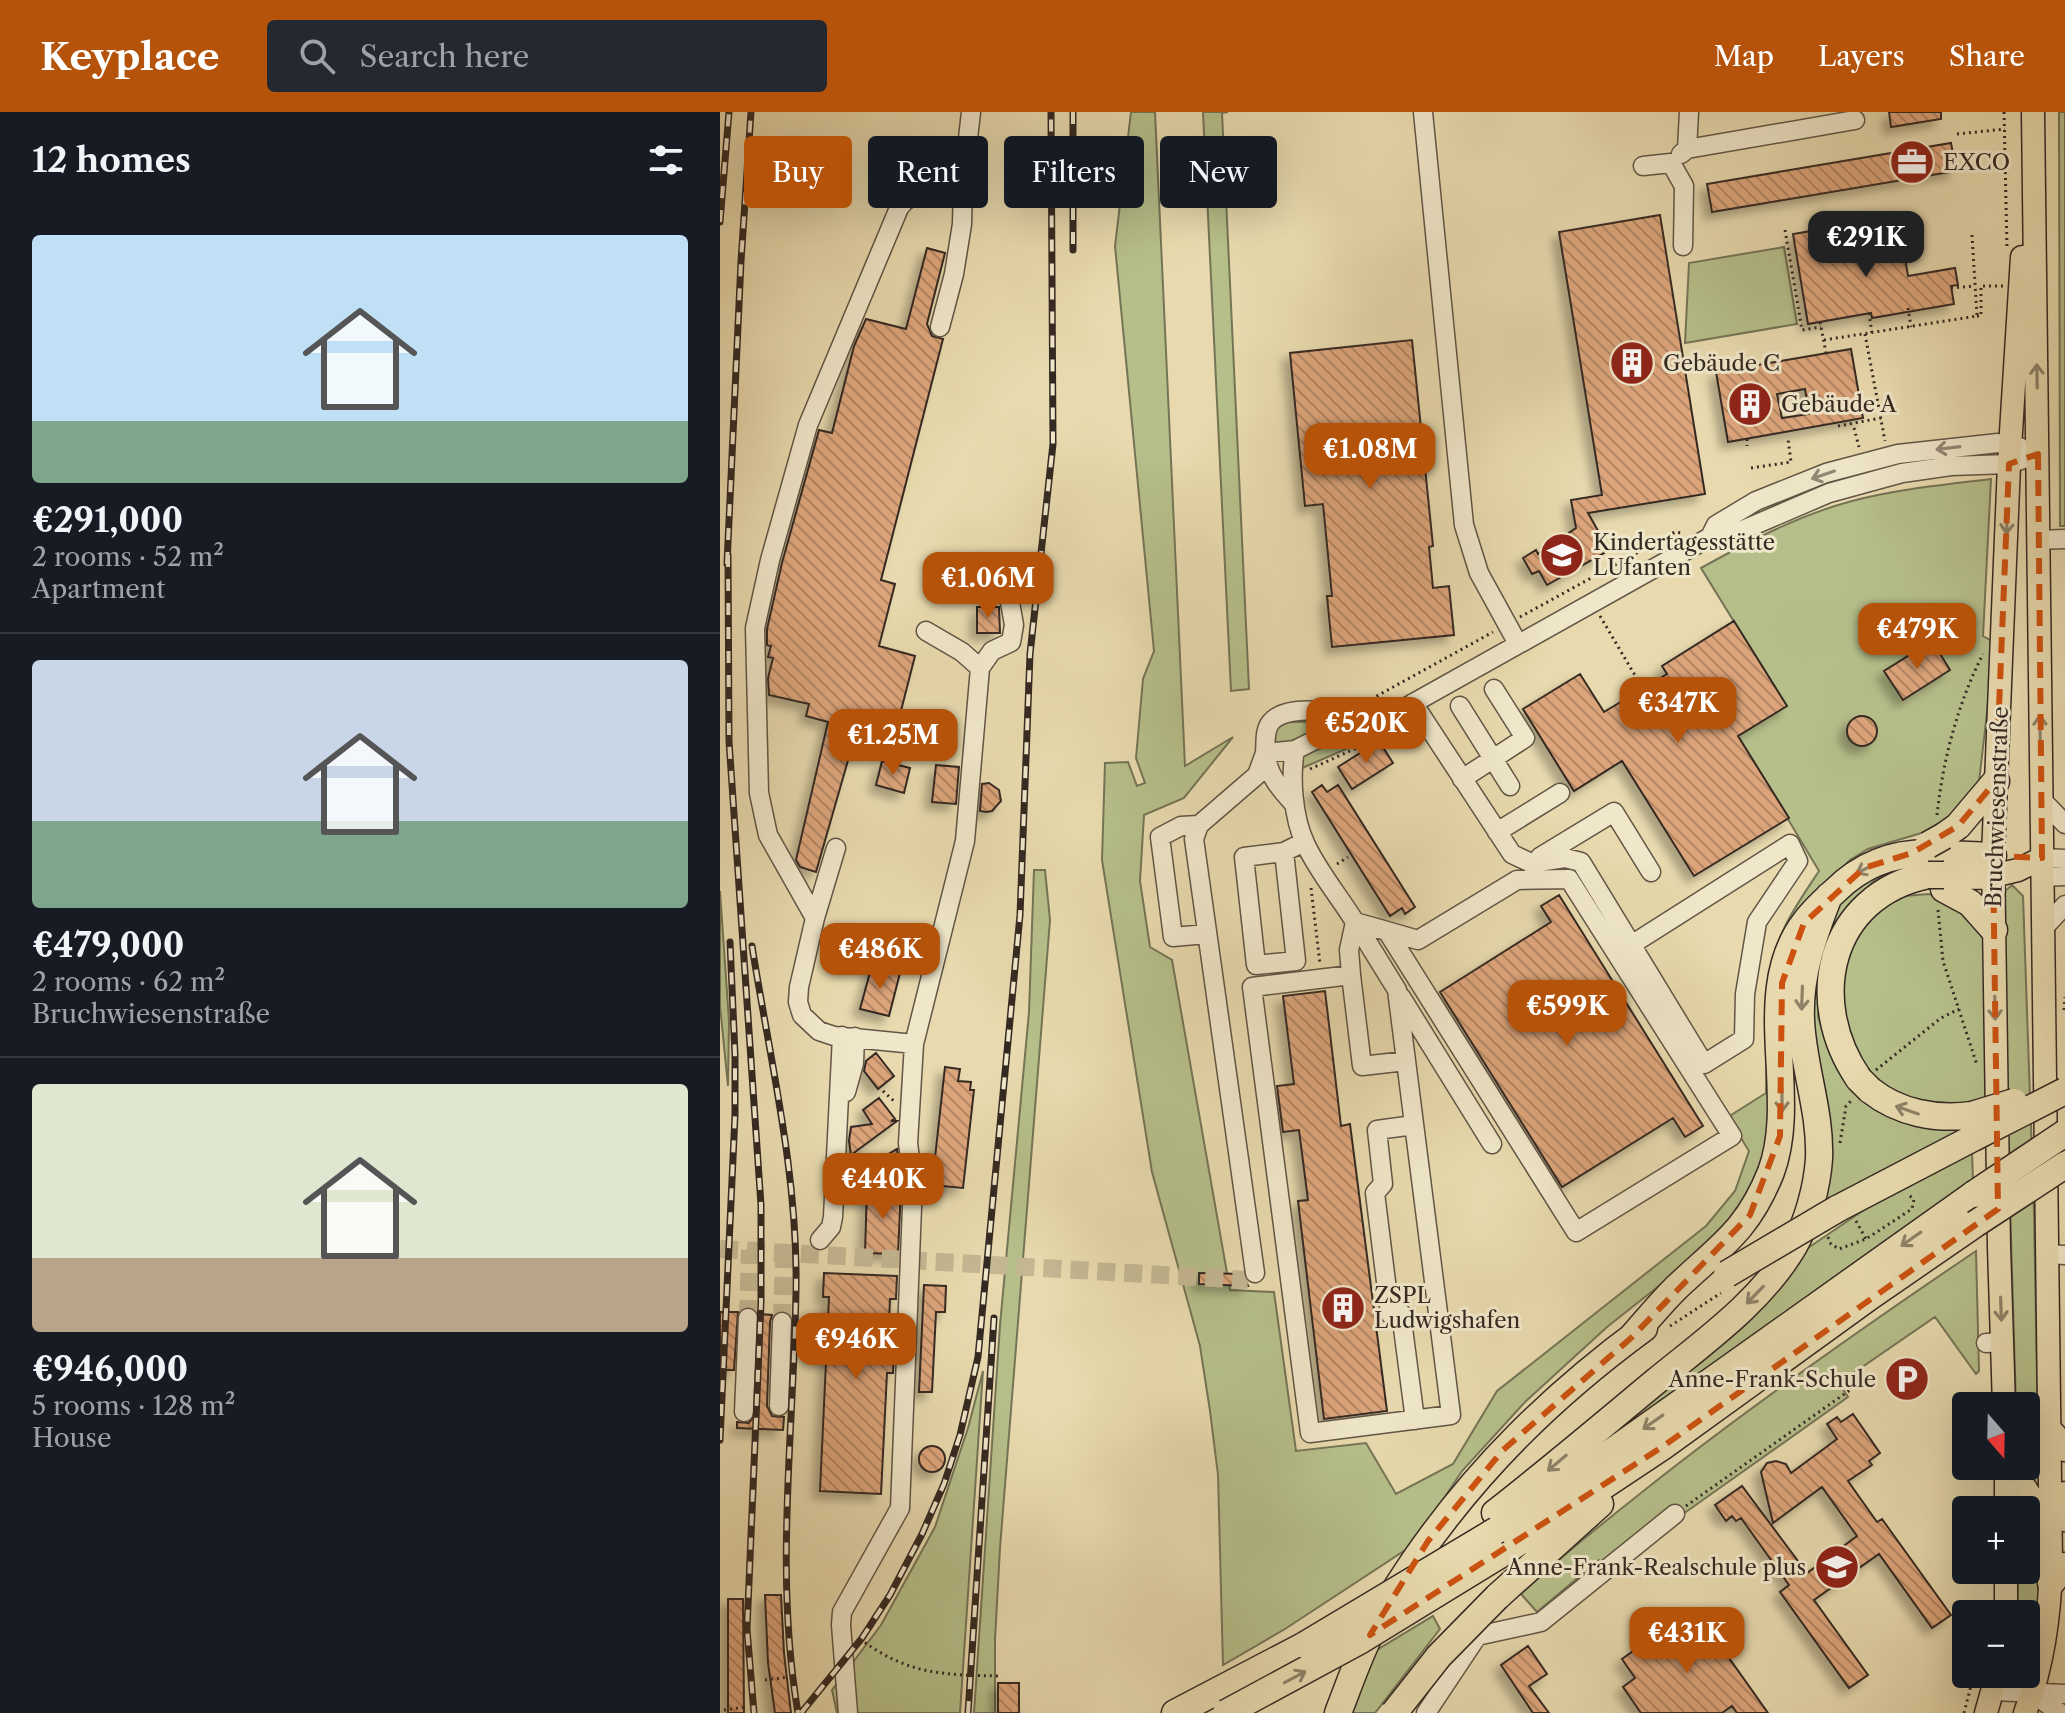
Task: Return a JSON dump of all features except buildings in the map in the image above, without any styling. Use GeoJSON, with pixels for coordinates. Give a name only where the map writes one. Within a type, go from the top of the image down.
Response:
{"type":"FeatureCollection","features":[{"type":"Feature","properties":{"kind":"highway"},"geometry":{"type":"LineString","coordinates":[[1996,781],[1958,826],[1934,864],[1874,898],[1854,917],[1843,937],[1831,974],[1830,1007],[1835,1030],[1847,1061],[1864,1084],[1893,1104],[1922,1115],[1949,1118],[1973,1126],[2065,1091]]}},
{"type":"Feature","properties":{"kind":"highway"},"geometry":{"type":"LineString","coordinates":[[1631,1338],[1677,1287],[1725,1246],[1750,1215],[1772,1168],[1780,1136],[1782,1086],[1778,1018],[1786,964],[1804,923],[1829,896],[1864,868],[1887,859],[1993,866]]}},
{"type":"Feature","properties":{"kind":"highway"},"geometry":{"type":"LineString","coordinates":[[1934,864],[1994,930]]}},
{"type":"Feature","properties":{"kind":"highway"},"geometry":{"type":"LineString","coordinates":[[1497,1533],[1743,1308],[1772,1278],[1795,1244],[1813,1196],[1819,1160],[1818,1127],[1801,1022],[1801,990],[1807,958],[1829,896]]}},
{"type":"Feature","properties":{"kind":"highway"},"geometry":{"type":"LineString","coordinates":[[1338,1713],[1364,1646],[1398,1585],[1449,1512],[1536,1415],[1589,1369],[1674,1306],[1727,1274],[1846,1213],[1973,1126],[2014,1102],[2065,1079]]}},
{"type":"Feature","properties":{"kind":"highway"},"geometry":{"type":"LineString","coordinates":[[1226,1713],[1371,1634],[1497,1533],[1974,1194],[2065,1133]]}},
{"type":"Feature","properties":{"kind":"highway"},"geometry":{"type":"LineString","coordinates":[[1394,1713],[1439,1656],[1662,1447],[1861,1302],[2065,1165]]}},
{"type":"Feature","properties":{"kind":"highway"},"geometry":{"type":"LineString","coordinates":[[1175,1713],[1305,1645],[1497,1533],[1662,1447]]}},
{"type":"Feature","properties":{"kind":"main road","name":"Bruchwiesenstraße"},"geometry":{"type":"LineString","coordinates":[[2029,1703],[2045,1638],[2056,1571],[2049,1507],[2057,1439],[2056,1254],[2042,930],[2033,112]]}},
{"type":"Feature","properties":{"kind":"main road","name":"Bruchwiesenstraße"},"geometry":{"type":"LineString","coordinates":[[2002,1392],[1994,1342],[1999,1247],[1993,866],[2010,454],[2021,283],[2012,120]]}},
{"type":"Feature","properties":{"kind":"main road"},"geometry":{"type":"LineString","coordinates":[[1993,866],[2042,867]]}},
{"type":"Feature","properties":{"kind":"main road"},"geometry":{"type":"LineString","coordinates":[[2018,1480],[2049,1507]]}},
{"type":"Feature","properties":{"kind":"street"},"geometry":{"type":"LineString","coordinates":[[968,136],[971,112]]}},
{"type":"Feature","properties":{"kind":"street"},"geometry":{"type":"LineString","coordinates":[[1423,112],[1464,525],[1479,573],[1518,644]]}},
{"type":"Feature","properties":{"kind":"street"},"geometry":{"type":"LineString","coordinates":[[1687,149],[1689,112]]}},
{"type":"Feature","properties":{"kind":"street"},"geometry":{"type":"LineString","coordinates":[[1643,166],[1671,163],[1687,149],[1855,120]]}},
{"type":"Feature","properties":{"kind":"street"},"geometry":{"type":"LineString","coordinates":[[1671,163],[1684,186],[1683,246]]}},
{"type":"Feature","properties":{"kind":"street"},"geometry":{"type":"LineString","coordinates":[[815,918],[768,835],[762,807],[757,745],[755,628],[770,560],[808,425],[899,208]]}},
{"type":"Feature","properties":{"kind":"street"},"geometry":{"type":"LineString","coordinates":[[940,327],[954,274],[962,208]]}},
{"type":"Feature","properties":{"kind":"street"},"geometry":{"type":"LineString","coordinates":[[1710,537],[1716,525],[1756,501],[1826,473],[1892,455],[1953,447],[2038,454]]}},
{"type":"Feature","properties":{"kind":"street"},"geometry":{"type":"LineString","coordinates":[[1265,753],[1295,750],[1315,740],[1376,724],[1710,537],[1724,538],[1829,493],[1902,473],[2010,454]]}},
{"type":"Feature","properties":{"kind":"street"},"geometry":{"type":"LineString","coordinates":[[1892,455],[1902,473]]}},
{"type":"Feature","properties":{"kind":"street"},"geometry":{"type":"LineString","coordinates":[[1756,501],[1764,519]]}},
{"type":"Feature","properties":{"kind":"street"},"geometry":{"type":"LineString","coordinates":[[2037,540],[2065,539]]}},
{"type":"Feature","properties":{"kind":"street"},"geometry":{"type":"LineString","coordinates":[[849,1711],[842,1612],[900,1508],[913,1182],[908,1143],[914,1044],[965,841],[980,668],[992,651],[1011,642],[1014,625],[1010,602]]}},
{"type":"Feature","properties":{"kind":"street"},"geometry":{"type":"LineString","coordinates":[[926,631],[962,652],[980,668]]}},
{"type":"Feature","properties":{"kind":"street"},"geometry":{"type":"LineString","coordinates":[[1462,779],[1525,738],[1494,689]]}},
{"type":"Feature","properties":{"kind":"street"},"geometry":{"type":"LineString","coordinates":[[1413,703],[1512,854],[1531,863],[1565,858],[1581,862],[1631,945],[1704,1064],[1744,1039],[1745,994],[1757,922],[1798,861],[1790,844],[1631,945]]}},
{"type":"Feature","properties":{"kind":"street"},"geometry":{"type":"LineString","coordinates":[[1460,706],[1510,786]]}},
{"type":"Feature","properties":{"kind":"street"},"geometry":{"type":"LineString","coordinates":[[1294,804],[1276,784],[1265,753],[1266,730],[1280,709],[1364,718],[1376,724]]}},
{"type":"Feature","properties":{"kind":"street"},"geometry":{"type":"LineString","coordinates":[[1295,750],[1294,804],[1304,842],[1492,1144]]}},
{"type":"Feature","properties":{"kind":"street"},"geometry":{"type":"LineString","coordinates":[[1255,1273],[1194,839],[1199,825],[1257,775],[1265,753]]}},
{"type":"Feature","properties":{"kind":"street"},"geometry":{"type":"LineString","coordinates":[[1497,832],[1560,793]]}},
{"type":"Feature","properties":{"kind":"street"},"geometry":{"type":"LineString","coordinates":[[2041,799],[2065,824]]}},
{"type":"Feature","properties":{"kind":"street"},"geometry":{"type":"LineString","coordinates":[[1531,863],[1614,812],[1651,872]]}},
{"type":"Feature","properties":{"kind":"street"},"geometry":{"type":"LineString","coordinates":[[1199,825],[1181,826],[1160,837],[1173,937],[1207,934]]}},
{"type":"Feature","properties":{"kind":"street"},"geometry":{"type":"LineString","coordinates":[[1284,852],[1296,961],[1256,965],[1244,857],[1284,852],[1304,842]]}},
{"type":"Feature","properties":{"kind":"street"},"geometry":{"type":"LineString","coordinates":[[836,848],[815,918],[798,1002],[802,1015],[810,1025],[826,1034],[914,1044]]}},
{"type":"Feature","properties":{"kind":"street"},"geometry":{"type":"LineString","coordinates":[[2042,867],[2065,859]]}},
{"type":"Feature","properties":{"kind":"street"},"geometry":{"type":"LineString","coordinates":[[2042,867],[2065,876]]}},
{"type":"Feature","properties":{"kind":"street"},"geometry":{"type":"LineString","coordinates":[[1355,922],[1387,931],[1418,940],[1517,880],[1569,879],[1732,1136],[1576,1232],[1387,931]]}},
{"type":"Feature","properties":{"kind":"street"},"geometry":{"type":"LineString","coordinates":[[2042,930],[2065,905]]}},
{"type":"Feature","properties":{"kind":"street"},"geometry":{"type":"LineString","coordinates":[[1355,922],[1349,950],[1362,1066],[1406,1061]]}},
{"type":"Feature","properties":{"kind":"street"},"geometry":{"type":"LineString","coordinates":[[1351,975],[1252,987],[1310,1433],[1451,1415],[1397,990]]}},
{"type":"Feature","properties":{"kind":"street"},"geometry":{"type":"LineString","coordinates":[[820,1240],[831,1227],[833,1217],[839,1100],[848,1037]]}},
{"type":"Feature","properties":{"kind":"street"},"geometry":{"type":"LineString","coordinates":[[1414,1125],[1377,1130],[1383,1184],[1375,1193],[1390,1314],[1436,1308]]}},
{"type":"Feature","properties":{"kind":"street"},"geometry":{"type":"LineString","coordinates":[[1401,1313],[1415,1420]]}},
{"type":"Feature","properties":{"kind":"street"},"geometry":{"type":"LineString","coordinates":[[744,1412],[748,1318]]}},
{"type":"Feature","properties":{"kind":"street"},"geometry":{"type":"LineString","coordinates":[[779,1406],[782,1322]]}},
{"type":"Feature","properties":{"kind":"street"},"geometry":{"type":"LineString","coordinates":[[1477,1636],[1541,1622],[1675,1514]]}},
{"type":"Feature","properties":{"kind":"street"},"geometry":{"type":"LineString","coordinates":[[1426,1713],[1496,1608]]}},
{"type":"Feature","properties":{"kind":"street"},"geometry":{"type":"LineString","coordinates":[[1992,1693],[2060,1713]]}},
{"type":"Feature","properties":{"kind":"street"},"geometry":{"type":"LineString","coordinates":[[2029,1703],[2065,1694]]}},
{"type":"Feature","properties":{"kind":"path"},"geometry":{"type":"LineString","coordinates":[[1957,134],[2012,120]]}},
{"type":"Feature","properties":{"kind":"path"},"geometry":{"type":"LineString","coordinates":[[1785,230],[1802,330],[1820,324],[1826,353]]}},
{"type":"Feature","properties":{"kind":"path"},"geometry":{"type":"LineString","coordinates":[[1972,235],[1977,316]]}},
{"type":"Feature","properties":{"kind":"path"},"geometry":{"type":"LineString","coordinates":[[1951,288],[1975,286]]}},
{"type":"Feature","properties":{"kind":"path"},"geometry":{"type":"LineString","coordinates":[[1824,340],[1981,316],[1981,286],[2008,286]]}},
{"type":"Feature","properties":{"kind":"path"},"geometry":{"type":"LineString","coordinates":[[1908,308],[1911,327]]}},
{"type":"Feature","properties":{"kind":"path"},"geometry":{"type":"LineString","coordinates":[[1869,313],[1872,333]]}},
{"type":"Feature","properties":{"kind":"path"},"geometry":{"type":"LineString","coordinates":[[1865,334],[1881,418],[1892,455]]}},
{"type":"Feature","properties":{"kind":"path"},"geometry":{"type":"LineString","coordinates":[[1838,427],[1881,418]]}},
{"type":"Feature","properties":{"kind":"path"},"geometry":{"type":"LineString","coordinates":[[1854,428],[1857,440]]}},
{"type":"Feature","properties":{"kind":"path"},"geometry":{"type":"LineString","coordinates":[[1747,439],[1747,446]]}},
{"type":"Feature","properties":{"kind":"path"},"geometry":{"type":"LineString","coordinates":[[1751,468],[1791,462],[1788,439]]}},
{"type":"Feature","properties":{"kind":"path"},"geometry":{"type":"LineString","coordinates":[[1507,624],[1675,532],[1710,537]]}},
{"type":"Feature","properties":{"kind":"path"},"geometry":{"type":"LineString","coordinates":[[1592,603],[1643,689]]}},
{"type":"Feature","properties":{"kind":"path"},"geometry":{"type":"LineString","coordinates":[[1839,1153],[1846,1106],[1864,1084],[1941,1018],[1959,1009],[1943,961],[1934,864],[1940,787],[1956,721],[1983,653]]}},
{"type":"Feature","properties":{"kind":"path"},"geometry":{"type":"LineString","coordinates":[[1295,776],[1372,741],[1376,724]]}},
{"type":"Feature","properties":{"kind":"path"},"geometry":{"type":"LineString","coordinates":[[1296,961],[1303,968],[1320,965],[1310,880],[1348,857]]}},
{"type":"Feature","properties":{"kind":"path"},"geometry":{"type":"LineString","coordinates":[[844,1179],[913,1182]]}},
{"type":"Feature","properties":{"kind":"path"},"geometry":{"type":"LineString","coordinates":[[1826,1233],[1831,1244],[1839,1249],[1866,1239],[1912,1209],[1914,1199],[1904,1194]]}},
{"type":"Feature","properties":{"kind":"path"},"geometry":{"type":"LineString","coordinates":[[1846,1213],[1866,1239]]}},
{"type":"Feature","properties":{"kind":"path"},"geometry":{"type":"LineString","coordinates":[[1675,1514],[1850,1390]]}},
{"type":"Feature","properties":{"kind":"path"},"geometry":{"type":"LineString","coordinates":[[841,1625],[869,1646],[912,1668],[939,1675],[1001,1676]]}},
{"type":"Feature","properties":{"kind":"path"},"geometry":{"type":"LineString","coordinates":[[765,1680],[788,1677]]}},
{"type":"Feature","properties":{"kind":"path"},"geometry":{"type":"LineString","coordinates":[[1964,1713],[1970,1688]]}},
{"type":"Feature","properties":{"kind":"path"},"geometry":{"type":"LineString","coordinates":[[724,1710],[746,1707]]}},
{"type":"Feature","properties":{"kind":"highlighted area"},"geometry":{"type":"Polygon","coordinates":[[[2038,454],[2042,858],[1993,856],[1998,1209],[1662,1447],[1370,1635],[1428,1541],[1503,1450],[1631,1338],[1750,1215],[1780,1136],[1782,983],[1804,923],[1864,868],[1912,853],[1958,826],[1996,781],[2009,464],[2038,454]]]}},
{"type":"Feature","properties":{"kind":"green space"},"geometry":{"type":"Polygon","coordinates":[[[1131,112],[1155,112],[1185,766],[1233,737],[1184,798],[1144,815],[1140,881],[1150,947],[1172,960],[1230,1290],[1274,1292],[1296,1451],[1366,1443],[1396,1494],[1453,1464],[1497,1391],[1706,1226],[1735,1191],[1749,1151],[1728,1117],[1766,1093],[1768,977],[1776,947],[1788,921],[1819,871],[1738,736],[1786,706],[1701,568],[1774,530],[1832,507],[1886,493],[1991,479],[1983,636],[1995,643],[1979,782],[1957,815],[1928,831],[1868,849],[1850,860],[1818,892],[1770,1138],[1751,1196],[1712,1244],[1607,1327],[1525,1402],[1462,1471],[1413,1545],[1285,1629],[1223,1665],[1218,1475],[1210,1411],[1200,1346],[1152,1172],[1102,860],[1105,763],[1128,762],[1137,786],[1145,783],[1136,758],[1143,679],[1154,651],[1115,246],[1120,208],[1144,208],[1144,136],[1128,136],[1131,112]]]}},
{"type":"Feature","properties":{"kind":"green space"},"geometry":{"type":"Polygon","coordinates":[[[1203,112],[1228,112],[1222,113],[1223,136],[1204,136],[1203,112]]]}},
{"type":"Feature","properties":{"kind":"green space"},"geometry":{"type":"Polygon","coordinates":[[[2059,112],[2065,112],[2065,526],[2060,526],[2059,112]]]}},
{"type":"Feature","properties":{"kind":"green space"},"geometry":{"type":"Polygon","coordinates":[[[1208,208],[1226,208],[1249,689],[1231,691],[1208,208]]]}},
{"type":"Feature","properties":{"kind":"green space"},"geometry":{"type":"Polygon","coordinates":[[[1784,247],[1797,324],[1685,343],[1689,263],[1784,247]]]}},
{"type":"Feature","properties":{"kind":"green space"},"geometry":{"type":"Polygon","coordinates":[[[1286,722],[1322,722],[1345,728],[1299,743],[1278,745],[1273,739],[1273,730],[1286,722]]]}},
{"type":"Feature","properties":{"kind":"green space"},"geometry":{"type":"Polygon","coordinates":[[[1370,733],[1369,739],[1300,769],[1304,752],[1370,733]]]}},
{"type":"Feature","properties":{"kind":"green space"},"geometry":{"type":"Polygon","coordinates":[[[1909,867],[1876,879],[1843,912],[1825,958],[1818,1016],[1841,1075],[1860,1098],[1969,1129],[1825,1202],[1809,997],[1832,917],[1844,896],[1872,873],[1909,867]]]}},
{"type":"Feature","properties":{"kind":"green space"},"geometry":{"type":"Polygon","coordinates":[[[1034,870],[1045,870],[1050,920],[1000,1548],[995,1713],[974,1713],[1000,1325],[1029,1012],[1034,870]]]}},
{"type":"Feature","properties":{"kind":"green space"},"geometry":{"type":"Polygon","coordinates":[[[2012,885],[2023,896],[2037,1392],[2016,1392],[2001,904],[2006,890],[2012,885]]]}},
{"type":"Feature","properties":{"kind":"green space"},"geometry":{"type":"Polygon","coordinates":[[[720,891],[729,1021],[728,1086],[720,1006],[720,891]]]}},
{"type":"Feature","properties":{"kind":"green space"},"geometry":{"type":"Polygon","coordinates":[[[1928,894],[1956,900],[1985,935],[1991,1100],[1972,1105],[1916,1104],[1876,1083],[1838,1019],[1844,955],[1876,911],[1905,896],[1928,894]]]}},
{"type":"Feature","properties":{"kind":"green space"},"geometry":{"type":"Polygon","coordinates":[[[1972,1151],[1973,1181],[1522,1503],[1805,1250],[1880,1199],[1972,1151]]]}},
{"type":"Feature","properties":{"kind":"green space"},"geometry":{"type":"Polygon","coordinates":[[[1976,1251],[1979,1371],[1976,1374],[1935,1317],[1839,1383],[1848,1397],[1676,1519],[1602,1563],[1599,1560],[1537,1612],[1521,1594],[1601,1525],[1730,1424],[1976,1251]]]}},
{"type":"Feature","properties":{"kind":"green space"},"geometry":{"type":"Polygon","coordinates":[[[983,1371],[960,1713],[837,1713],[832,1690],[881,1625],[935,1527],[968,1428],[983,1371]]]}},
{"type":"Feature","properties":{"kind":"green space"},"geometry":{"type":"Polygon","coordinates":[[[2030,1480],[2039,1480],[2037,1490],[2030,1480]]]}},
{"type":"Feature","properties":{"kind":"green space"},"geometry":{"type":"Polygon","coordinates":[[[2018,1584],[2039,1584],[2039,1600],[2017,1600],[2018,1584]]]}},
{"type":"Feature","properties":{"kind":"green space"},"geometry":{"type":"Polygon","coordinates":[[[1433,1616],[1440,1629],[1375,1713],[1349,1713],[1372,1653],[1433,1616]]]}},
{"type":"Feature","properties":{"kind":"tunnel"},"geometry":{"type":"LineString","coordinates":[[720,1249],[1248,1280]]}},
{"type":"Feature","properties":{"kind":"tunnel"},"geometry":{"type":"LineString","coordinates":[[748,1318],[750,1250]]}},
{"type":"Feature","properties":{"kind":"tunnel"},"geometry":{"type":"LineString","coordinates":[[782,1322],[784,1253]]}},
{"type":"Feature","properties":{"kind":"railway"},"geometry":{"type":"LineString","coordinates":[[720,222],[729,112]]}},
{"type":"Feature","properties":{"kind":"railway"},"geometry":{"type":"LineString","coordinates":[[727,564],[751,112]]}},
{"type":"Feature","properties":{"kind":"railway"},"geometry":{"type":"LineString","coordinates":[[801,1713],[862,1638],[890,1595],[922,1534],[944,1484],[960,1435],[978,1357],[1020,915],[1030,654],[1053,444],[1051,112]]}},
{"type":"Feature","properties":{"kind":"railway"},"geometry":{"type":"LineString","coordinates":[[1073,112],[1073,250]]}},
{"type":"Feature","properties":{"kind":"railway"},"geometry":{"type":"LineString","coordinates":[[728,555],[729,741],[761,1205],[761,1302],[747,1629],[754,1713]]}},
{"type":"Feature","properties":{"kind":"railway"},"geometry":{"type":"LineString","coordinates":[[720,1440],[735,1115],[730,942]]}},
{"type":"Feature","properties":{"kind":"railway"},"geometry":{"type":"LineString","coordinates":[[752,946],[782,1117],[795,1246],[795,1342],[786,1554],[787,1607],[798,1713]]}},
{"type":"Feature","properties":{"kind":"railway"},"geometry":{"type":"LineString","coordinates":[[968,1713],[994,1318]]}},
{"type":"Feature","properties":{"kind":"place","name":"EXCO"},"geometry":{"type":"Point","coordinates":[1912,162]}},
{"type":"Feature","properties":{"kind":"place","name":"Gebäude C"},"geometry":{"type":"Point","coordinates":[1632,363]}},
{"type":"Feature","properties":{"kind":"place","name":"Gebäude A"},"geometry":{"type":"Point","coordinates":[1750,404]}},
{"type":"Feature","properties":{"kind":"place","name":"Kindertagesstätte LUfanten"},"geometry":{"type":"Point","coordinates":[1562,555]}},
{"type":"Feature","properties":{"kind":"place","name":"ZSPL Ludwigshafen"},"geometry":{"type":"Point","coordinates":[1343,1308]}},
{"type":"Feature","properties":{"kind":"place","name":"Anne-Frank-Schule"},"geometry":{"type":"Point","coordinates":[1907,1379]}},
{"type":"Feature","properties":{"kind":"place","name":"Anne-Frank-Realschule plus"},"geometry":{"type":"Point","coordinates":[1837,1567]}}]}
